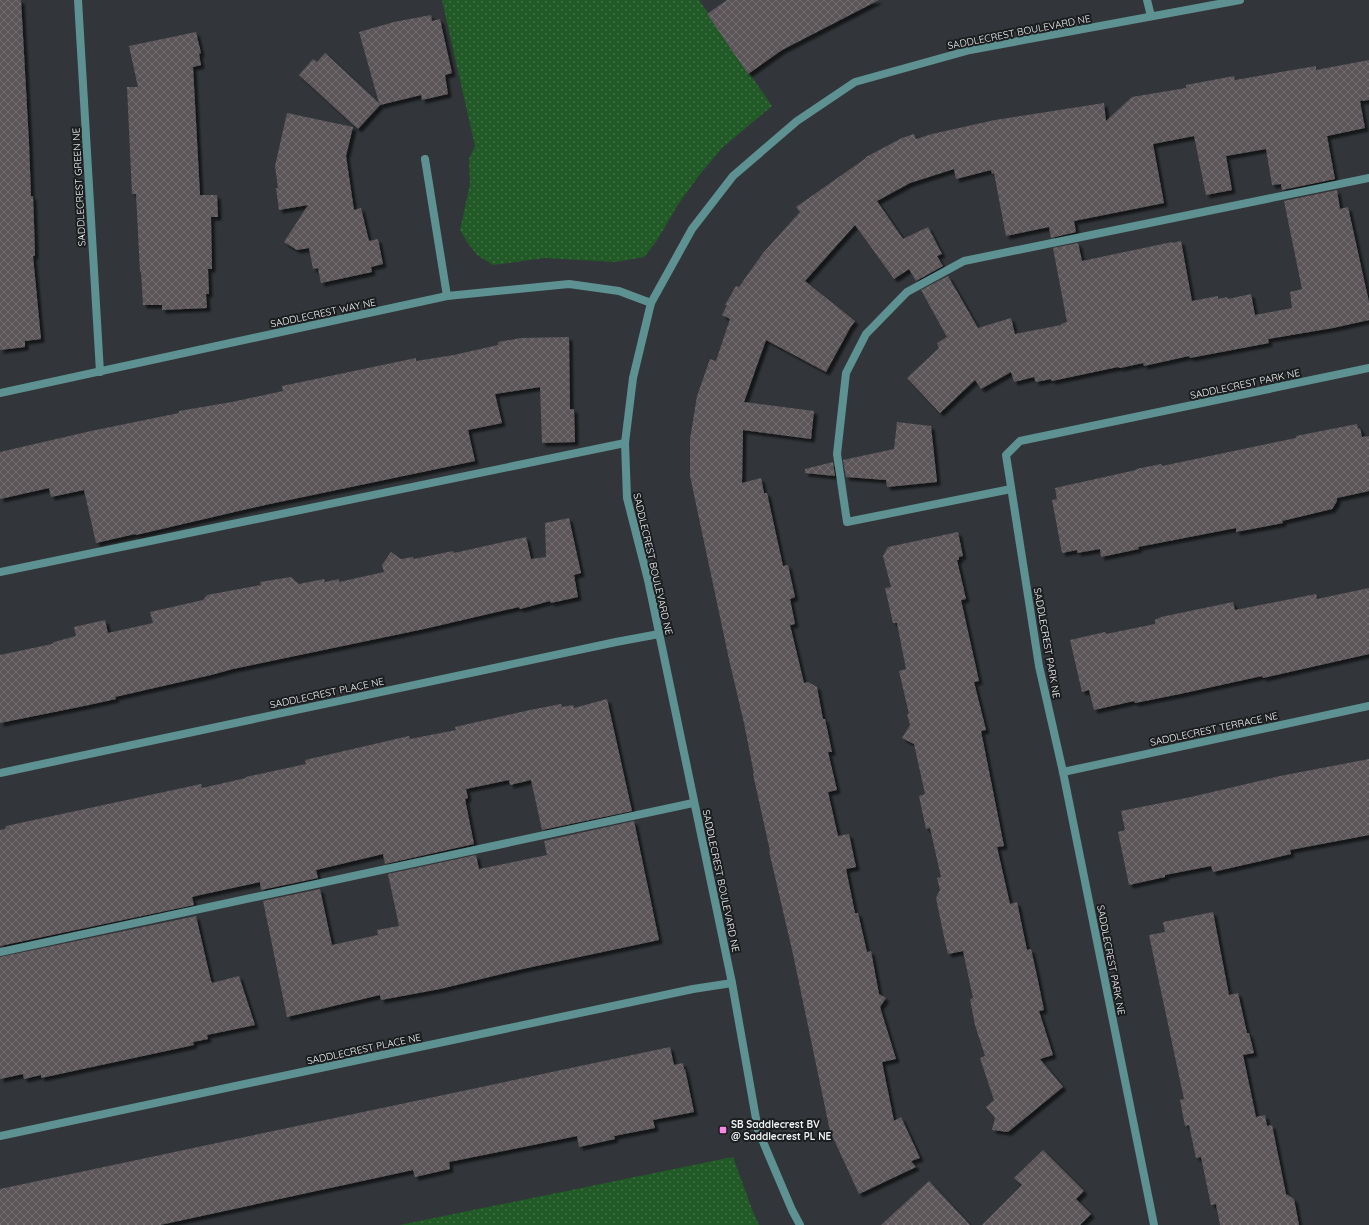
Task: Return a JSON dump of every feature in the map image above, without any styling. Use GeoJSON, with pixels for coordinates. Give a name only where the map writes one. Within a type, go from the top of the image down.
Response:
{"type":"FeatureCollection","features":[{"type":"Feature","properties":{"kind":"street","name":"SADDLECREST GREEN NE"},"geometry":{"type":"LineString","coordinates":[[78,0],[100,372]]}},
{"type":"Feature","properties":{"kind":"street"},"geometry":{"type":"LineString","coordinates":[[1147,0],[1150,16]]}},
{"type":"Feature","properties":{"kind":"street","name":"SADDLECREST BOULEVARD NE"},"geometry":{"type":"LineString","coordinates":[[800,1225],[792,1210],[758,1130],[732,983],[693,803],[648,580],[627,498],[625,442],[633,378],[651,303],[692,229],[733,176],[797,121],[855,82],[970,50],[1240,0]]}},
{"type":"Feature","properties":{"kind":"street"},"geometry":{"type":"LineString","coordinates":[[426,159],[447,296]]}},
{"type":"Feature","properties":{"kind":"street"},"geometry":{"type":"LineString","coordinates":[[1011,488],[847,522],[837,454],[846,373],[866,334],[908,292],[964,261],[1369,178]]}},
{"type":"Feature","properties":{"kind":"street","name":"SADDLECREST WAY NE"},"geometry":{"type":"LineString","coordinates":[[0,393],[447,296],[569,284],[619,291],[651,303]]}},
{"type":"Feature","properties":{"kind":"street","name":"SADDLECREST PARK NE"},"geometry":{"type":"LineString","coordinates":[[1154,1225],[1063,772],[1038,666],[1006,455],[1020,441],[1369,368]]}},
{"type":"Feature","properties":{"kind":"street"},"geometry":{"type":"LineString","coordinates":[[0,572],[625,442]]}},
{"type":"Feature","properties":{"kind":"street","name":"SADDLECREST PLACE NE"},"geometry":{"type":"LineString","coordinates":[[0,773],[659,634]]}},
{"type":"Feature","properties":{"kind":"street","name":"SADDLECREST TERRACE NE"},"geometry":{"type":"LineString","coordinates":[[1063,772],[1369,706]]}},
{"type":"Feature","properties":{"kind":"street"},"geometry":{"type":"LineString","coordinates":[[0,952],[693,803]]}},
{"type":"Feature","properties":{"kind":"street","name":"SADDLECREST PLACE NE"},"geometry":{"type":"LineString","coordinates":[[0,1136],[693,989],[732,983]]}},
{"type":"Feature","properties":{"kind":"green space"},"geometry":{"type":"Polygon","coordinates":[[[442,0],[699,0],[772,106],[722,148],[697,178],[677,206],[656,242],[644,257],[616,262],[545,258],[493,265],[477,255],[460,230],[470,184],[469,159],[475,146],[442,0]]]}},
{"type":"Feature","properties":{"kind":"green space"},"geometry":{"type":"Polygon","coordinates":[[[733,1157],[759,1225],[400,1225],[733,1157]]]}},
{"type":"Feature","properties":{"kind":"building"},"geometry":{"type":"Polygon","coordinates":[[[0,0],[21,0],[31,196],[33,196],[35,256],[33,256],[41,339],[25,341],[25,347],[0,350],[0,0]]]}},
{"type":"Feature","properties":{"kind":"building"},"geometry":{"type":"Polygon","coordinates":[[[727,0],[879,0],[782,50],[748,74],[707,14],[727,0]]]}},
{"type":"Feature","properties":{"kind":"building"},"geometry":{"type":"Polygon","coordinates":[[[431,15],[432,21],[440,19],[452,73],[445,75],[448,94],[422,100],[421,95],[380,105],[358,129],[299,75],[313,59],[317,62],[325,53],[379,103],[359,32],[394,22],[431,15]]]}},
{"type":"Feature","properties":{"kind":"building"},"geometry":{"type":"Polygon","coordinates":[[[196,32],[201,53],[199,54],[201,65],[193,67],[200,195],[217,195],[218,217],[211,217],[212,269],[208,269],[209,294],[206,294],[207,308],[162,310],[162,305],[143,305],[136,194],[132,194],[127,87],[138,87],[129,46],[196,32]]]}},
{"type":"Feature","properties":{"kind":"building"},"geometry":{"type":"Polygon","coordinates":[[[1369,60],[1369,100],[1360,101],[1365,128],[1327,136],[1335,179],[1282,190],[1281,184],[1272,185],[1266,149],[1226,156],[1232,190],[1206,195],[1194,136],[1153,144],[1164,203],[1074,221],[1076,232],[1051,238],[1049,227],[1006,236],[994,173],[992,174],[991,170],[956,179],[954,169],[910,183],[877,201],[903,239],[928,227],[942,254],[937,256],[943,266],[916,281],[909,269],[894,279],[855,225],[805,281],[855,321],[826,372],[766,340],[744,402],[814,411],[811,439],[743,430],[742,483],[761,478],[764,493],[767,493],[783,566],[788,565],[795,597],[790,599],[795,624],[790,625],[804,683],[808,682],[817,687],[823,719],[825,719],[832,752],[828,752],[837,790],[828,792],[838,836],[849,834],[856,867],[846,869],[855,913],[858,913],[867,952],[871,951],[879,994],[886,998],[880,1007],[896,1059],[882,1062],[894,1121],[901,1117],[920,1158],[911,1161],[916,1167],[859,1194],[830,1131],[690,476],[690,439],[697,396],[710,359],[716,361],[730,319],[722,315],[727,305],[725,305],[736,286],[739,287],[763,253],[800,212],[796,207],[866,157],[902,138],[914,134],[916,139],[995,120],[1104,103],[1106,121],[1132,97],[1186,88],[1186,85],[1234,76],[1235,80],[1316,66],[1316,70],[1369,60]]]}},
{"type":"Feature","properties":{"kind":"building"},"geometry":{"type":"Polygon","coordinates":[[[287,113],[353,127],[346,156],[354,210],[361,208],[369,241],[378,239],[383,264],[371,267],[372,272],[321,283],[318,268],[313,269],[309,248],[297,250],[284,242],[308,205],[279,210],[275,166],[287,113]]]}},
{"type":"Feature","properties":{"kind":"building"},"geometry":{"type":"Polygon","coordinates":[[[1337,190],[1340,209],[1348,207],[1369,302],[1369,320],[1333,328],[1268,339],[1269,343],[1190,358],[1189,356],[1144,366],[1143,363],[1120,368],[1118,367],[1052,381],[1051,379],[1036,382],[1034,377],[1014,382],[1011,372],[981,389],[975,380],[940,413],[907,378],[939,348],[937,343],[947,337],[921,290],[948,276],[978,328],[1011,318],[1015,334],[1061,325],[1067,322],[1053,248],[1078,243],[1082,261],[1181,241],[1192,301],[1218,296],[1218,299],[1227,297],[1228,299],[1251,294],[1255,315],[1292,308],[1290,292],[1302,289],[1284,201],[1337,190]]]}},
{"type":"Feature","properties":{"kind":"building"},"geometry":{"type":"Polygon","coordinates":[[[569,337],[570,409],[574,409],[575,442],[542,443],[540,387],[495,394],[502,423],[468,430],[475,461],[265,505],[136,535],[96,543],[84,490],[51,497],[49,488],[0,499],[0,452],[179,413],[179,411],[283,391],[282,386],[416,358],[416,361],[454,355],[498,345],[498,342],[521,338],[569,337]]]}},
{"type":"Feature","properties":{"kind":"building"},"geometry":{"type":"Polygon","coordinates":[[[897,422],[931,426],[937,482],[887,487],[886,480],[846,477],[843,460],[894,449],[897,422]]]}},
{"type":"Feature","properties":{"kind":"building"},"geometry":{"type":"Polygon","coordinates":[[[1357,424],[1358,429],[1360,428],[1362,437],[1369,436],[1369,491],[1337,498],[1337,501],[1332,509],[1282,521],[1283,523],[1236,532],[1236,528],[1138,547],[1139,549],[1101,557],[1100,549],[1077,553],[1077,550],[1062,553],[1052,500],[1057,499],[1055,488],[1136,469],[1161,464],[1162,466],[1357,424]]]}},
{"type":"Feature","properties":{"kind":"building"},"geometry":{"type":"Polygon","coordinates":[[[833,462],[835,476],[805,473],[805,469],[833,462]]]}},
{"type":"Feature","properties":{"kind":"building"},"geometry":{"type":"Polygon","coordinates":[[[569,518],[581,573],[574,575],[578,597],[551,603],[550,601],[520,609],[519,607],[424,629],[233,669],[115,697],[116,699],[0,723],[0,655],[52,644],[54,642],[76,636],[74,627],[105,620],[108,633],[153,623],[150,612],[203,600],[207,595],[261,585],[260,582],[291,577],[299,584],[324,579],[325,582],[339,579],[339,582],[384,572],[382,565],[391,552],[401,559],[413,557],[414,559],[453,551],[454,553],[526,537],[531,559],[546,557],[545,523],[569,518]]]}},
{"type":"Feature","properties":{"kind":"building"},"geometry":{"type":"Polygon","coordinates":[[[958,532],[963,556],[959,557],[959,560],[957,560],[966,599],[961,600],[979,681],[974,682],[986,730],[981,731],[1004,846],[997,847],[1010,904],[1017,902],[1027,950],[1031,949],[1044,1010],[1039,1011],[1053,1055],[1040,1059],[1063,1087],[1008,1132],[992,1130],[995,1118],[986,1107],[994,1100],[980,1058],[985,1056],[975,1025],[970,999],[973,998],[963,951],[948,954],[944,937],[936,898],[940,890],[937,878],[941,877],[930,828],[926,829],[919,796],[925,794],[914,744],[902,738],[910,725],[907,714],[909,714],[899,671],[906,669],[897,623],[893,623],[885,588],[891,587],[883,556],[888,547],[958,532]]]}},
{"type":"Feature","properties":{"kind":"building"},"geometry":{"type":"Polygon","coordinates":[[[1369,588],[1369,654],[1263,678],[1262,676],[1180,694],[1135,703],[1134,701],[1094,710],[1089,690],[1082,692],[1070,640],[1105,632],[1106,634],[1155,624],[1155,620],[1161,617],[1233,602],[1235,610],[1316,594],[1317,599],[1369,588]]]}},
{"type":"Feature","properties":{"kind":"building"},"geometry":{"type":"Polygon","coordinates":[[[607,699],[632,811],[542,830],[531,780],[510,785],[509,780],[466,789],[468,798],[465,799],[474,844],[385,864],[383,854],[316,870],[318,878],[261,890],[260,882],[192,897],[194,905],[0,946],[0,830],[5,829],[6,826],[201,784],[202,788],[306,764],[305,760],[409,736],[410,739],[456,730],[455,727],[530,710],[561,704],[562,707],[573,705],[574,708],[607,699]]]}},
{"type":"Feature","properties":{"kind":"building"},"geometry":{"type":"Polygon","coordinates":[[[1369,759],[1369,835],[1290,850],[1291,854],[1213,872],[1211,866],[1165,875],[1165,877],[1129,885],[1118,832],[1125,830],[1121,811],[1191,797],[1280,776],[1369,759]]]}},
{"type":"Feature","properties":{"kind":"building"},"geometry":{"type":"Polygon","coordinates":[[[634,821],[659,940],[518,970],[440,989],[381,1000],[380,995],[287,1017],[263,901],[320,889],[332,945],[378,935],[377,930],[399,926],[388,874],[476,855],[479,869],[547,855],[544,841],[634,821]]]}},
{"type":"Feature","properties":{"kind":"building"},"geometry":{"type":"Polygon","coordinates":[[[1213,912],[1229,995],[1238,993],[1247,1033],[1249,1033],[1254,1053],[1243,1055],[1256,1117],[1265,1115],[1267,1126],[1272,1125],[1286,1194],[1294,1199],[1299,1225],[1220,1225],[1216,1204],[1211,1205],[1201,1157],[1196,1158],[1189,1125],[1185,1126],[1180,1100],[1184,1099],[1149,935],[1165,932],[1163,922],[1213,912]]]}},
{"type":"Feature","properties":{"kind":"building"},"geometry":{"type":"Polygon","coordinates":[[[196,916],[212,983],[239,976],[255,1025],[207,1035],[208,1039],[193,1042],[194,1045],[41,1078],[41,1075],[24,1079],[23,1074],[0,1079],[0,957],[196,916]]]}},
{"type":"Feature","properties":{"kind":"building"},"geometry":{"type":"Polygon","coordinates":[[[670,1047],[674,1065],[683,1063],[694,1112],[653,1120],[655,1128],[614,1136],[615,1139],[579,1147],[577,1136],[449,1162],[450,1169],[415,1177],[413,1170],[160,1225],[0,1225],[0,1189],[670,1047]]]}},
{"type":"Feature","properties":{"kind":"building"},"geometry":{"type":"Polygon","coordinates":[[[1043,1150],[1084,1191],[1076,1199],[1091,1214],[1080,1225],[982,1225],[1022,1185],[1014,1178],[1043,1150]]]}},
{"type":"Feature","properties":{"kind":"building"},"geometry":{"type":"Polygon","coordinates":[[[929,1181],[970,1225],[881,1225],[929,1181]]]}},
{"type":"Feature","properties":{"kind":"place","name":"SB Saddlecrest BV @ Saddlecrest PL NE"},"geometry":{"type":"Point","coordinates":[723,1130]}}]}
